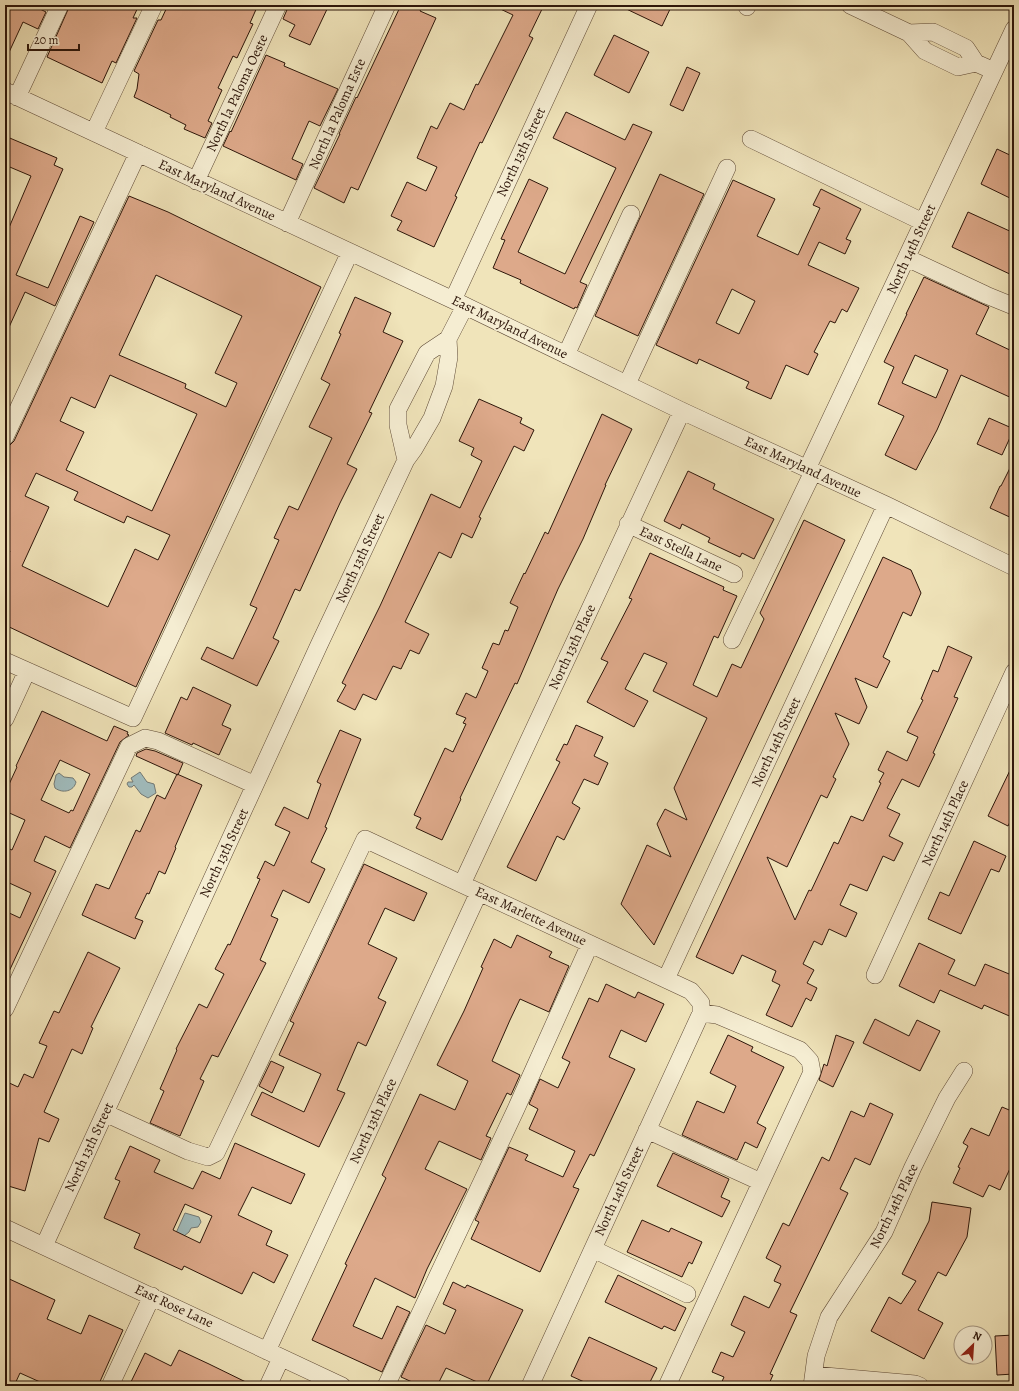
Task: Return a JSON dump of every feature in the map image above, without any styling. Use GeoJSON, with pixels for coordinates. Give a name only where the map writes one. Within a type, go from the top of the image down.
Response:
{"type":"FeatureCollection","features":[{"type":"Feature","properties":{"kind":"street"},"geometry":{"type":"LineString","coordinates":[[11,94],[60,5]]}},
{"type":"Feature","properties":{"kind":"street"},"geometry":{"type":"LineString","coordinates":[[94,132],[154,5]]}},
{"type":"Feature","properties":{"kind":"street","name":"North la Paloma Oeste"},"geometry":{"type":"LineString","coordinates":[[196,180],[278,5]]}},
{"type":"Feature","properties":{"kind":"street","name":"North la Paloma Este"},"geometry":{"type":"LineString","coordinates":[[287,223],[387,5]]}},
{"type":"Feature","properties":{"kind":"street","name":"North 13th Street"},"geometry":{"type":"LineString","coordinates":[[44,1246],[319,645],[406,460],[432,418],[444,386],[448,357],[448,339],[459,303],[589,5]]}},
{"type":"Feature","properties":{"kind":"street"},"geometry":{"type":"LineString","coordinates":[[850,5],[909,33],[925,51],[958,67],[976,63]]}},
{"type":"Feature","properties":{"kind":"street","name":"North 14th Street"},"geometry":{"type":"LineString","coordinates":[[732,640],[923,222],[1014,29]]}},
{"type":"Feature","properties":{"kind":"street"},"geometry":{"type":"LineString","coordinates":[[909,33],[933,32],[966,48],[976,63],[994,71]]}},
{"type":"Feature","properties":{"kind":"street"},"geometry":{"type":"LineString","coordinates":[[939,58],[948,39]]}},
{"type":"Feature","properties":{"kind":"street","name":"East Maryland Avenue"},"geometry":{"type":"LineString","coordinates":[[11,94],[459,303],[682,411],[886,505],[1014,567]]}},
{"type":"Feature","properties":{"kind":"street"},"geometry":{"type":"LineString","coordinates":[[751,139],[923,222]]}},
{"type":"Feature","properties":{"kind":"street"},"geometry":{"type":"LineString","coordinates":[[5,437],[138,153]]}},
{"type":"Feature","properties":{"kind":"street"},"geometry":{"type":"LineString","coordinates":[[627,384],[727,168]]}},
{"type":"Feature","properties":{"kind":"street"},"geometry":{"type":"LineString","coordinates":[[566,355],[631,214]]}},
{"type":"Feature","properties":{"kind":"street"},"geometry":{"type":"LineString","coordinates":[[5,661],[133,718],[350,252]]}},
{"type":"Feature","properties":{"kind":"street"},"geometry":{"type":"LineString","coordinates":[[907,258],[1013,306]]}},
{"type":"Feature","properties":{"kind":"street"},"geometry":{"type":"LineString","coordinates":[[406,460],[398,425],[398,409],[426,353],[448,339]]}},
{"type":"Feature","properties":{"kind":"street","name":"North 13th Place"},"geometry":{"type":"LineString","coordinates":[[462,884],[628,524],[682,411]]}},
{"type":"Feature","properties":{"kind":"street","name":"North 14th Street"},"geometry":{"type":"LineString","coordinates":[[666,979],[886,505]]}},
{"type":"Feature","properties":{"kind":"street","name":"East Stella Lane"},"geometry":{"type":"LineString","coordinates":[[628,524],[734,574]]}},
{"type":"Feature","properties":{"kind":"street"},"geometry":{"type":"LineString","coordinates":[[5,719],[27,671]]}},
{"type":"Feature","properties":{"kind":"street","name":"North 14th Place"},"geometry":{"type":"LineString","coordinates":[[875,975],[1014,672]]}},
{"type":"Feature","properties":{"kind":"street"},"geometry":{"type":"LineString","coordinates":[[5,1009],[129,746],[145,738],[158,741],[255,785]]}},
{"type":"Feature","properties":{"kind":"street","name":"East Marlette Avenue"},"geometry":{"type":"LineString","coordinates":[[105,1113],[188,1151],[208,1157],[216,1153],[365,839],[691,991],[701,1003],[701,1013]]}},
{"type":"Feature","properties":{"kind":"street","name":"North 13th Place"},"geometry":{"type":"LineString","coordinates":[[268,1386],[274,1354],[479,892]]}},
{"type":"Feature","properties":{"kind":"street"},"geometry":{"type":"LineString","coordinates":[[386,1386],[503,1138],[590,944]]}},
{"type":"Feature","properties":{"kind":"street"},"geometry":{"type":"LineString","coordinates":[[667,1386],[812,1072],[810,1061],[800,1050],[718,1015],[701,1013]]}},
{"type":"Feature","properties":{"kind":"street","name":"North 14th Street"},"geometry":{"type":"LineString","coordinates":[[530,1386],[701,1013]]}},
{"type":"Feature","properties":{"kind":"street","name":"North 14th Place"},"geometry":{"type":"LineString","coordinates":[[813,1380],[816,1356],[829,1317],[884,1232],[933,1126],[947,1098],[964,1071]]}},
{"type":"Feature","properties":{"kind":"street"},"geometry":{"type":"LineString","coordinates":[[647,1130],[761,1182]]}},
{"type":"Feature","properties":{"kind":"street","name":"East Rose Lane"},"geometry":{"type":"LineString","coordinates":[[5,1228],[342,1386]]}},
{"type":"Feature","properties":{"kind":"street"},"geometry":{"type":"LineString","coordinates":[[592,1250],[687,1294]]}},
{"type":"Feature","properties":{"kind":"street"},"geometry":{"type":"LineString","coordinates":[[110,1386],[152,1296]]}},
{"type":"Feature","properties":{"kind":"street"},"geometry":{"type":"LineString","coordinates":[[813,1380],[915,1384],[920,1386]]}},
{"type":"Feature","properties":{"kind":"water"},"geometry":{"type":"Polygon","coordinates":[[[140,772],[147,782],[154,784],[156,793],[148,798],[141,794],[134,785],[129,787],[127,784],[128,782],[133,782],[131,778],[140,772]]]}},
{"type":"Feature","properties":{"kind":"water"},"geometry":{"type":"Polygon","coordinates":[[[59,773],[64,777],[73,778],[76,782],[73,788],[68,791],[61,791],[55,788],[54,784],[56,775],[59,773]]]}},
{"type":"Feature","properties":{"kind":"water"},"geometry":{"type":"Polygon","coordinates":[[[185,1213],[199,1217],[201,1222],[198,1227],[191,1228],[184,1236],[176,1233],[185,1213]]]}},
{"type":"Feature","properties":{"kind":"building"},"geometry":{"type":"Polygon","coordinates":[[[5,5],[32,5],[46,12],[38,29],[23,22],[5,61],[5,5]]]}},
{"type":"Feature","properties":{"kind":"building"},"geometry":{"type":"Polygon","coordinates":[[[70,5],[139,5],[133,18],[137,18],[116,63],[112,61],[102,83],[47,57],[70,5]]]}},
{"type":"Feature","properties":{"kind":"building"},"geometry":{"type":"Polygon","coordinates":[[[168,5],[258,5],[250,23],[253,24],[237,58],[233,56],[218,88],[222,90],[208,121],[212,123],[205,138],[184,129],[186,125],[170,117],[171,115],[134,97],[137,89],[139,74],[134,71],[158,20],[161,20],[168,5]]]}},
{"type":"Feature","properties":{"kind":"building"},"geometry":{"type":"Polygon","coordinates":[[[289,5],[329,5],[310,45],[289,36],[295,25],[283,19],[289,5]]]}},
{"type":"Feature","properties":{"kind":"building"},"geometry":{"type":"Polygon","coordinates":[[[401,5],[423,5],[420,11],[436,18],[358,190],[351,187],[344,203],[314,188],[401,5]]]}},
{"type":"Feature","properties":{"kind":"building"},"geometry":{"type":"Polygon","coordinates":[[[492,5],[544,5],[529,36],[533,38],[482,143],[480,142],[455,196],[457,197],[434,247],[397,230],[402,221],[391,216],[407,182],[426,191],[437,167],[417,158],[431,126],[437,129],[450,103],[464,110],[476,84],[478,85],[513,15],[492,5]]]}},
{"type":"Feature","properties":{"kind":"building"},"geometry":{"type":"Polygon","coordinates":[[[618,5],[672,5],[662,26],[618,5]]]}},
{"type":"Feature","properties":{"kind":"building"},"geometry":{"type":"Polygon","coordinates":[[[614,35],[649,52],[629,93],[594,75],[614,35]]]}},
{"type":"Feature","properties":{"kind":"building"},"geometry":{"type":"Polygon","coordinates":[[[266,55],[285,63],[284,66],[338,89],[320,126],[309,121],[292,159],[303,164],[296,180],[223,146],[230,131],[231,132],[266,55]]]}},
{"type":"Feature","properties":{"kind":"building"},"geometry":{"type":"Polygon","coordinates":[[[687,67],[700,73],[683,111],[670,105],[687,67]]]}},
{"type":"Feature","properties":{"kind":"building"},"geometry":{"type":"Polygon","coordinates":[[[566,112],[625,140],[633,124],[652,132],[580,282],[587,285],[577,308],[575,307],[574,309],[520,283],[521,280],[493,268],[505,240],[501,239],[529,179],[548,188],[518,252],[565,274],[616,168],[553,138],[566,112]]]}},
{"type":"Feature","properties":{"kind":"building"},"geometry":{"type":"Polygon","coordinates":[[[5,136],[57,158],[54,165],[63,169],[16,275],[48,288],[80,216],[94,222],[55,306],[25,292],[5,336],[5,237],[31,176],[5,165],[5,136]]]}},
{"type":"Feature","properties":{"kind":"building"},"geometry":{"type":"Polygon","coordinates":[[[997,149],[1014,157],[1014,200],[981,184],[997,149]]]}},
{"type":"Feature","properties":{"kind":"building"},"geometry":{"type":"Polygon","coordinates":[[[660,174],[704,194],[638,336],[595,316],[660,174]]]}},
{"type":"Feature","properties":{"kind":"building"},"geometry":{"type":"Polygon","coordinates":[[[733,180],[775,199],[757,236],[798,255],[820,208],[813,205],[821,189],[861,209],[846,239],[851,241],[845,254],[819,242],[808,265],[859,288],[847,312],[842,309],[835,323],[830,321],[814,352],[818,354],[808,375],[786,365],[771,399],[746,388],[749,382],[699,359],[697,364],[656,345],[733,180]],[[732,289],[716,323],[739,334],[755,301],[732,289]]]}},
{"type":"Feature","properties":{"kind":"building"},"geometry":{"type":"Polygon","coordinates":[[[129,196],[168,212],[321,287],[136,687],[5,625],[5,561],[10,551],[5,549],[5,447],[14,441],[129,196]],[[156,275],[119,355],[186,384],[185,388],[226,407],[237,383],[215,373],[242,316],[156,275]],[[110,375],[95,408],[71,397],[60,421],[84,432],[66,470],[152,511],[197,414],[110,375]],[[36,473],[25,496],[49,507],[22,566],[108,607],[135,549],[158,560],[170,535],[127,516],[124,523],[74,500],[78,492],[36,473]]]}},
{"type":"Feature","properties":{"kind":"building"},"geometry":{"type":"Polygon","coordinates":[[[968,212],[1014,233],[1014,276],[952,247],[968,212]]]}},
{"type":"Feature","properties":{"kind":"building"},"geometry":{"type":"Polygon","coordinates":[[[924,277],[989,307],[976,334],[1014,352],[1014,399],[961,375],[937,430],[916,470],[885,455],[904,416],[878,404],[894,367],[884,362],[924,277]],[[915,355],[902,383],[936,398],[948,370],[915,355]]]}},
{"type":"Feature","properties":{"kind":"building"},"geometry":{"type":"Polygon","coordinates":[[[355,297],[391,313],[383,332],[403,341],[369,412],[372,413],[347,464],[357,469],[300,591],[295,589],[273,638],[279,641],[257,686],[201,659],[207,647],[233,659],[257,608],[250,605],[279,540],[274,538],[289,506],[298,510],[332,438],[309,427],[330,384],[321,379],[341,334],[339,333],[355,297]]]}},
{"type":"Feature","properties":{"kind":"building"},"geometry":{"type":"Polygon","coordinates":[[[479,399],[522,418],[520,423],[534,430],[524,451],[514,446],[479,517],[481,518],[472,538],[462,533],[451,558],[439,552],[405,622],[429,634],[419,654],[410,650],[401,669],[393,666],[376,700],[363,694],[355,710],[337,701],[346,685],[342,683],[380,606],[431,494],[460,508],[482,461],[471,455],[474,448],[459,441],[479,399]]]}},
{"type":"Feature","properties":{"kind":"building"},"geometry":{"type":"Polygon","coordinates":[[[602,414],[632,429],[605,485],[583,539],[558,589],[517,684],[515,683],[460,798],[461,799],[442,840],[416,828],[421,818],[414,815],[445,748],[453,752],[466,724],[463,723],[466,718],[456,714],[466,693],[476,698],[488,671],[482,668],[493,643],[499,645],[505,630],[508,631],[518,607],[510,603],[545,532],[548,534],[602,414]]]}},
{"type":"Feature","properties":{"kind":"building"},"geometry":{"type":"Polygon","coordinates":[[[989,418],[1014,429],[1002,455],[977,444],[989,418]]]}},
{"type":"Feature","properties":{"kind":"building"},"geometry":{"type":"Polygon","coordinates":[[[1014,460],[1014,519],[990,508],[1014,460]]]}},
{"type":"Feature","properties":{"kind":"building"},"geometry":{"type":"Polygon","coordinates":[[[688,471],[715,484],[713,489],[774,519],[754,559],[742,553],[740,557],[708,542],[710,538],[682,524],[680,529],[664,521],[688,471]]]}},
{"type":"Feature","properties":{"kind":"building"},"geometry":{"type":"Polygon","coordinates":[[[804,520],[845,540],[654,945],[621,904],[647,845],[671,857],[657,824],[665,809],[687,820],[674,788],[707,718],[653,691],[667,663],[644,653],[625,689],[648,701],[634,727],[587,702],[608,662],[601,659],[632,599],[629,598],[650,553],[724,587],[723,590],[737,596],[718,638],[714,636],[693,685],[717,697],[732,664],[741,668],[764,619],[760,613],[804,520]]]}},
{"type":"Feature","properties":{"kind":"building"},"geometry":{"type":"Polygon","coordinates":[[[883,557],[911,570],[921,593],[911,616],[903,612],[883,657],[890,661],[877,688],[855,678],[867,707],[859,724],[835,713],[849,744],[833,777],[836,779],[827,798],[821,795],[787,867],[767,857],[795,920],[809,890],[811,891],[834,842],[838,844],[851,816],[863,821],[881,783],[879,782],[884,773],[878,770],[887,751],[907,761],[918,737],[907,732],[923,700],[921,699],[933,670],[938,672],[948,646],[972,657],[954,697],[958,698],[933,753],[935,754],[919,787],[902,779],[887,808],[900,814],[889,836],[903,843],[894,861],[883,856],[867,891],[850,884],[840,905],[857,913],[846,937],[829,929],[822,945],[814,941],[803,964],[814,970],[807,983],[817,988],[811,1001],[806,998],[792,1027],[766,1015],[780,985],[772,981],[776,971],[742,955],[733,974],[696,957],[883,557]]]}},
{"type":"Feature","properties":{"kind":"building"},"geometry":{"type":"Polygon","coordinates":[[[193,687],[231,705],[222,725],[231,729],[219,755],[193,743],[192,745],[165,733],[181,697],[187,700],[193,687]]]}},
{"type":"Feature","properties":{"kind":"building"},"geometry":{"type":"Polygon","coordinates":[[[42,711],[107,741],[114,726],[128,732],[127,734],[129,735],[120,742],[70,848],[45,836],[34,861],[56,871],[5,980],[5,911],[20,918],[31,893],[5,881],[5,847],[12,850],[25,820],[5,811],[5,793],[17,767],[16,766],[42,711]],[[60,760],[41,800],[69,813],[71,810],[73,811],[90,774],[60,760]]]}},
{"type":"Feature","properties":{"kind":"building"},"geometry":{"type":"Polygon","coordinates":[[[576,725],[603,737],[594,756],[608,763],[598,785],[584,779],[572,803],[580,808],[564,840],[557,836],[536,881],[507,867],[560,762],[556,760],[564,744],[567,745],[576,725]]]}},
{"type":"Feature","properties":{"kind":"building"},"geometry":{"type":"Polygon","coordinates":[[[340,730],[361,739],[325,827],[327,828],[311,862],[325,869],[309,903],[283,890],[271,916],[278,919],[260,960],[266,963],[218,1057],[212,1055],[200,1079],[204,1081],[180,1136],[150,1123],[164,1091],[160,1089],[177,1050],[176,1049],[199,1004],[207,1008],[224,974],[215,969],[228,944],[230,945],[260,879],[257,878],[265,861],[274,866],[290,832],[275,825],[284,807],[308,819],[321,784],[317,782],[340,730]]]}},
{"type":"Feature","properties":{"kind":"building"},"geometry":{"type":"Polygon","coordinates":[[[146,749],[155,751],[183,763],[178,775],[136,756],[137,753],[146,749]]]}},
{"type":"Feature","properties":{"kind":"building"},"geometry":{"type":"Polygon","coordinates":[[[1014,762],[1014,814],[1008,826],[988,816],[1014,762]]]}},
{"type":"Feature","properties":{"kind":"building"},"geometry":{"type":"Polygon","coordinates":[[[177,774],[202,785],[165,874],[159,871],[149,894],[147,893],[135,918],[143,921],[135,939],[82,915],[96,884],[109,889],[136,830],[140,832],[157,795],[165,799],[177,774]]]}},
{"type":"Feature","properties":{"kind":"building"},"geometry":{"type":"Polygon","coordinates":[[[974,841],[1006,856],[999,872],[991,869],[961,934],[928,919],[940,892],[949,896],[974,841]]]}},
{"type":"Feature","properties":{"kind":"building"},"geometry":{"type":"Polygon","coordinates":[[[364,864],[427,893],[414,921],[385,908],[368,944],[397,958],[378,998],[386,1002],[366,1046],[358,1042],[337,1090],[345,1093],[319,1147],[251,1115],[262,1092],[304,1112],[321,1074],[279,1055],[294,1023],[290,1021],[364,864]]]}},
{"type":"Feature","properties":{"kind":"building"},"geometry":{"type":"Polygon","coordinates":[[[517,935],[552,952],[549,957],[569,966],[549,1012],[520,999],[510,1020],[492,1061],[520,1075],[511,1095],[507,1093],[486,1136],[491,1138],[481,1160],[439,1141],[425,1169],[467,1189],[427,1269],[415,1298],[375,1278],[353,1326],[382,1339],[397,1306],[410,1312],[382,1372],[312,1340],[347,1265],[345,1264],[386,1178],[382,1175],[420,1094],[455,1110],[468,1081],[437,1065],[464,1011],[483,968],[481,967],[494,939],[511,948],[517,935]]]}},
{"type":"Feature","properties":{"kind":"building"},"geometry":{"type":"Polygon","coordinates":[[[919,943],[955,960],[948,974],[975,986],[985,964],[1014,976],[1014,1018],[984,1005],[982,1009],[940,990],[934,1003],[899,986],[919,943]]]}},
{"type":"Feature","properties":{"kind":"building"},"geometry":{"type":"Polygon","coordinates":[[[88,952],[120,968],[91,1027],[93,1028],[82,1054],[72,1049],[44,1112],[59,1119],[49,1142],[39,1138],[25,1191],[5,1185],[5,1081],[18,1087],[24,1074],[33,1078],[47,1046],[39,1043],[54,1011],[59,1013],[88,952]]]}},
{"type":"Feature","properties":{"kind":"building"},"geometry":{"type":"Polygon","coordinates":[[[606,984],[635,998],[638,992],[664,1004],[646,1042],[621,1030],[609,1057],[635,1069],[594,1156],[590,1154],[573,1187],[579,1189],[540,1272],[471,1239],[479,1222],[475,1220],[509,1147],[528,1155],[525,1160],[563,1177],[575,1151],[529,1129],[538,1109],[529,1104],[540,1079],[558,1088],[570,1062],[562,1058],[589,998],[598,1002],[606,984]]]}},
{"type":"Feature","properties":{"kind":"building"},"geometry":{"type":"Polygon","coordinates":[[[875,1019],[909,1036],[917,1020],[940,1031],[920,1071],[863,1043],[875,1019]]]}},
{"type":"Feature","properties":{"kind":"building"},"geometry":{"type":"Polygon","coordinates":[[[728,1035],[753,1047],[751,1051],[784,1067],[757,1123],[766,1128],[757,1148],[745,1142],[737,1160],[682,1135],[697,1101],[724,1113],[736,1086],[710,1073],[728,1035]]]}},
{"type":"Feature","properties":{"kind":"building"},"geometry":{"type":"Polygon","coordinates":[[[836,1035],[854,1042],[833,1087],[819,1080],[824,1064],[827,1066],[836,1035]]]}},
{"type":"Feature","properties":{"kind":"building"},"geometry":{"type":"Polygon","coordinates":[[[271,1061],[284,1067],[272,1093],[259,1086],[271,1061]]]}},
{"type":"Feature","properties":{"kind":"building"},"geometry":{"type":"Polygon","coordinates":[[[870,1103],[893,1114],[870,1165],[855,1158],[840,1189],[848,1193],[790,1312],[797,1315],[770,1374],[773,1375],[768,1386],[720,1386],[724,1377],[712,1372],[721,1352],[733,1357],[745,1332],[731,1325],[744,1296],[769,1308],[781,1284],[774,1281],[781,1266],[766,1258],[783,1223],[789,1226],[822,1157],[829,1161],[851,1111],[864,1117],[870,1103]]]}},
{"type":"Feature","properties":{"kind":"building"},"geometry":{"type":"Polygon","coordinates":[[[1002,1107],[1014,1112],[1014,1160],[1000,1190],[989,1185],[983,1197],[953,1183],[960,1168],[958,1167],[968,1146],[963,1143],[971,1128],[989,1136],[1002,1107]]]}},
{"type":"Feature","properties":{"kind":"building"},"geometry":{"type":"Polygon","coordinates":[[[235,1143],[305,1174],[291,1204],[252,1187],[238,1215],[272,1231],[266,1245],[288,1255],[274,1283],[253,1272],[242,1294],[184,1266],[182,1270],[134,1248],[140,1234],[104,1218],[120,1181],[115,1179],[130,1146],[160,1160],[154,1172],[193,1189],[202,1171],[220,1179],[235,1143]],[[185,1204],[173,1230],[200,1243],[212,1216],[185,1204]]]}},
{"type":"Feature","properties":{"kind":"building"},"geometry":{"type":"Polygon","coordinates":[[[673,1153],[729,1179],[721,1197],[730,1201],[722,1217],[657,1186],[673,1153]]]}},
{"type":"Feature","properties":{"kind":"building"},"geometry":{"type":"Polygon","coordinates":[[[932,1202],[971,1208],[967,1237],[946,1276],[938,1272],[918,1310],[943,1323],[924,1359],[871,1331],[889,1297],[901,1304],[916,1281],[902,1274],[929,1221],[932,1202]]]}},
{"type":"Feature","properties":{"kind":"building"},"geometry":{"type":"Polygon","coordinates":[[[642,1220],[669,1232],[671,1228],[702,1242],[692,1264],[689,1262],[682,1277],[627,1252],[642,1220]]]}},
{"type":"Feature","properties":{"kind":"building"},"geometry":{"type":"Polygon","coordinates":[[[618,1275],[686,1308],[675,1331],[664,1326],[662,1329],[605,1302],[618,1275]]]}},
{"type":"Feature","properties":{"kind":"building"},"geometry":{"type":"Polygon","coordinates":[[[5,1277],[55,1300],[47,1319],[81,1334],[89,1315],[123,1330],[98,1386],[49,1386],[20,1373],[14,1386],[5,1386],[5,1277]]]}},
{"type":"Feature","properties":{"kind":"building"},"geometry":{"type":"Polygon","coordinates":[[[453,1282],[465,1288],[467,1285],[523,1310],[486,1386],[446,1368],[437,1386],[421,1386],[401,1377],[426,1325],[445,1334],[456,1310],[443,1304],[453,1282]]]}},
{"type":"Feature","properties":{"kind":"building"},"geometry":{"type":"Polygon","coordinates":[[[1014,1335],[1014,1374],[997,1375],[995,1336],[1014,1335]]]}},
{"type":"Feature","properties":{"kind":"building"},"geometry":{"type":"Polygon","coordinates":[[[589,1337],[657,1368],[648,1386],[593,1386],[571,1376],[589,1337]]]}},
{"type":"Feature","properties":{"kind":"building"},"geometry":{"type":"Polygon","coordinates":[[[179,1350],[254,1386],[129,1386],[145,1353],[171,1366],[179,1350]]]}}]}
